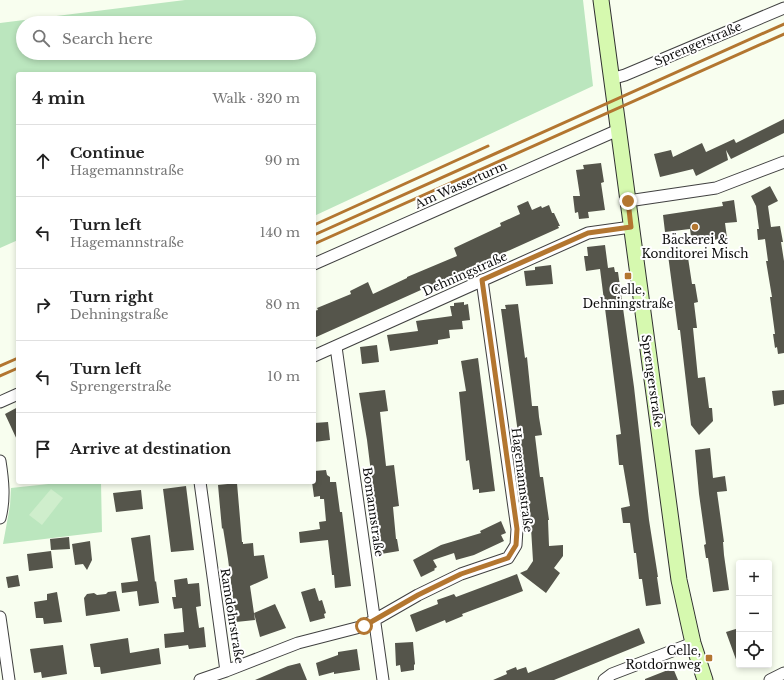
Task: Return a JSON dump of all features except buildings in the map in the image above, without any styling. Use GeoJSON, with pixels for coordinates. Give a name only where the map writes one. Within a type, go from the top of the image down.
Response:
{"type":"FeatureCollection","features":[{"type":"Feature","properties":{"kind":"street","name":"Sprengerstraße"},"geometry":{"type":"LineString","coordinates":[[601,0],[679,580],[693,643],[705,680]]}},
{"type":"Feature","properties":{"kind":"street","name":"Sprengerstraße"},"geometry":{"type":"LineString","coordinates":[[611,79],[625,75],[784,8]]}},
{"type":"Feature","properties":{"kind":"street","name":"Am Wasserturm"},"geometry":{"type":"LineString","coordinates":[[316,263],[618,130]]}},
{"type":"Feature","properties":{"kind":"street"},"geometry":{"type":"LineString","coordinates":[[628,201],[716,188],[784,162]]}},
{"type":"Feature","properties":{"kind":"street","name":"Dehningstraße"},"geometry":{"type":"LineString","coordinates":[[316,355],[588,233],[631,227]]}},
{"type":"Feature","properties":{"kind":"street","name":"Hagemannstraße"},"geometry":{"type":"LineString","coordinates":[[375,620],[418,595],[461,574],[508,558],[516,545],[517,529],[482,280]]}},
{"type":"Feature","properties":{"kind":"street","name":"Bomannstraße"},"geometry":{"type":"LineString","coordinates":[[336,347],[383,680]]}},
{"type":"Feature","properties":{"kind":"street"},"geometry":{"type":"LineString","coordinates":[[0,402],[16,395]]}},
{"type":"Feature","properties":{"kind":"street"},"geometry":{"type":"LineString","coordinates":[[0,461],[3,478],[3,506],[0,518]]}},
{"type":"Feature","properties":{"kind":"street","name":"Ramdohrstraße"},"geometry":{"type":"LineString","coordinates":[[200,484],[226,671],[298,643],[364,626],[375,620]]}},
{"type":"Feature","properties":{"kind":"street"},"geometry":{"type":"LineString","coordinates":[[0,617],[9,680]]}},
{"type":"Feature","properties":{"kind":"street"},"geometry":{"type":"LineString","coordinates":[[604,680],[612,674],[693,643]]}},
{"type":"Feature","properties":{"kind":"street"},"geometry":{"type":"LineString","coordinates":[[200,680],[226,671]]}},
{"type":"Feature","properties":{"kind":"street"},"geometry":{"type":"LineString","coordinates":[[770,680],[784,673]]}},
{"type":"Feature","properties":{"kind":"green space"},"geometry":{"type":"Polygon","coordinates":[[[185,0],[583,0],[593,86],[316,215],[316,72],[16,72],[16,241],[0,248],[0,23],[16,21],[16,60],[316,60],[316,16],[56,16],[185,0]]]}},
{"type":"Feature","properties":{"kind":"green space"},"geometry":{"type":"Polygon","coordinates":[[[48,484],[101,484],[102,532],[3,544],[10,506],[11,488],[48,484]]]}},
{"type":"Feature","properties":{"kind":"green space"},"geometry":{"type":"Polygon","coordinates":[[[51,489],[63,498],[42,525],[29,515],[51,489]]]}},
{"type":"Feature","properties":{"kind":"railway"},"geometry":{"type":"LineString","coordinates":[[316,234],[784,24]]}},
{"type":"Feature","properties":{"kind":"railway"},"geometry":{"type":"LineString","coordinates":[[316,243],[784,34]]}},
{"type":"Feature","properties":{"kind":"railway"},"geometry":{"type":"LineString","coordinates":[[316,224],[488,146]]}},
{"type":"Feature","properties":{"kind":"railway"},"geometry":{"type":"LineString","coordinates":[[0,366],[16,359]]}},
{"type":"Feature","properties":{"kind":"railway"},"geometry":{"type":"LineString","coordinates":[[0,376],[16,369]]}},
{"type":"Feature","properties":{"kind":"place","name":"Bäckerei & Konditorei Misch"},"geometry":{"type":"Point","coordinates":[695,227]}},
{"type":"Feature","properties":{"kind":"place","name":"Celle, Dehningstraße"},"geometry":{"type":"Point","coordinates":[628,276]}},
{"type":"Feature","properties":{"kind":"place","name":"Celle, Rotdornweg"},"geometry":{"type":"Point","coordinates":[709,658]}},
{"type":"Feature","properties":{"kind":"route"},"geometry":{"type":"LineString","coordinates":[[364,626],[418,595],[461,574],[508,558],[516,545],[517,529],[482,280],[588,233],[631,227],[628,201]]}}]}
